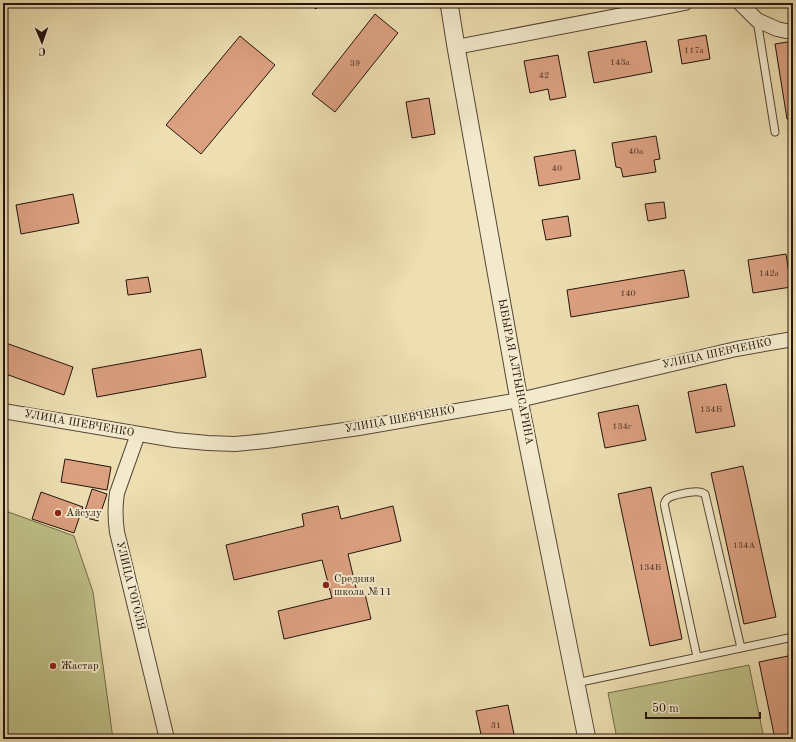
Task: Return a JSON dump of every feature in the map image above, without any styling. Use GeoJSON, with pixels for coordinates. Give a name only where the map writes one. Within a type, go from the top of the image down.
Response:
{"type":"FeatureCollection","features":[{"type":"Feature","properties":{"kind":"street","name":"ЫБЫРАЯ АЛТЫНСАРИНА"},"geometry":{"type":"LineString","coordinates":[[449,3],[519,400],[587,739]]}},
{"type":"Feature","properties":{"kind":"street"},"geometry":{"type":"LineString","coordinates":[[456,47],[685,3]]}},
{"type":"Feature","properties":{"kind":"street"},"geometry":{"type":"LineString","coordinates":[[740,3],[756,20],[777,29],[793,31]]}},
{"type":"Feature","properties":{"kind":"street","name":"УЛИЦА ШЕВЧЕНКО"},"geometry":{"type":"LineString","coordinates":[[3,410],[175,440],[235,444],[360,428],[519,400],[736,349],[793,339]]}},
{"type":"Feature","properties":{"kind":"street","name":"УЛИЦА ГОГОЛЯ"},"geometry":{"type":"LineString","coordinates":[[138,434],[117,493],[115,521],[168,739]]}},
{"type":"Feature","properties":{"kind":"lane"},"geometry":{"type":"LineString","coordinates":[[756,20],[775,132]]}},
{"type":"Feature","properties":{"kind":"lane"},"geometry":{"type":"LineString","coordinates":[[697,657],[664,504],[668,498],[672,496],[694,492],[704,494],[741,648]]}},
{"type":"Feature","properties":{"kind":"lane"},"geometry":{"type":"LineString","coordinates":[[576,683],[793,637]]}},
{"type":"Feature","properties":{"kind":"green space","name":"Жастар"},"geometry":{"type":"Polygon","coordinates":[[[3,510],[74,536],[93,592],[113,739],[3,739],[3,510]]]}},
{"type":"Feature","properties":{"kind":"green space"},"geometry":{"type":"Polygon","coordinates":[[[749,665],[764,739],[617,739],[608,693],[749,665]]]}},
{"type":"Feature","properties":{"kind":"building"},"geometry":{"type":"Polygon","coordinates":[[[308,3],[321,3],[316,9],[308,3]]]}},
{"type":"Feature","properties":{"kind":"building"},"geometry":{"type":"Polygon","coordinates":[[[375,14],[398,33],[335,112],[312,94],[375,14]]]}},
{"type":"Feature","properties":{"kind":"building"},"geometry":{"type":"Polygon","coordinates":[[[706,35],[710,59],[682,64],[678,40],[706,35]]]}},
{"type":"Feature","properties":{"kind":"building"},"geometry":{"type":"Polygon","coordinates":[[[240,36],[275,65],[201,154],[166,125],[240,36]]]}},
{"type":"Feature","properties":{"kind":"building"},"geometry":{"type":"Polygon","coordinates":[[[646,41],[652,72],[594,83],[588,52],[646,41]]]}},
{"type":"Feature","properties":{"kind":"building"},"geometry":{"type":"Polygon","coordinates":[[[793,41],[793,118],[787,119],[775,44],[793,41]]]}},
{"type":"Feature","properties":{"kind":"building"},"geometry":{"type":"Polygon","coordinates":[[[558,55],[566,97],[550,100],[548,89],[530,93],[524,61],[558,55]]]}},
{"type":"Feature","properties":{"kind":"building"},"geometry":{"type":"Polygon","coordinates":[[[429,98],[435,134],[412,138],[406,102],[429,98]]]}},
{"type":"Feature","properties":{"kind":"building"},"geometry":{"type":"Polygon","coordinates":[[[656,136],[660,159],[654,160],[656,172],[623,177],[621,168],[616,167],[612,143],[656,136]]]}},
{"type":"Feature","properties":{"kind":"building"},"geometry":{"type":"Polygon","coordinates":[[[575,150],[580,179],[539,186],[534,157],[575,150]]]}},
{"type":"Feature","properties":{"kind":"building"},"geometry":{"type":"Polygon","coordinates":[[[73,194],[79,223],[21,234],[16,205],[73,194]]]}},
{"type":"Feature","properties":{"kind":"building"},"geometry":{"type":"Polygon","coordinates":[[[664,202],[666,218],[648,221],[645,204],[664,202]]]}},
{"type":"Feature","properties":{"kind":"building"},"geometry":{"type":"Polygon","coordinates":[[[568,216],[571,236],[546,240],[542,220],[568,216]]]}},
{"type":"Feature","properties":{"kind":"building"},"geometry":{"type":"Polygon","coordinates":[[[786,254],[791,287],[753,293],[748,260],[786,254]]]}},
{"type":"Feature","properties":{"kind":"building"},"geometry":{"type":"Polygon","coordinates":[[[684,270],[689,297],[571,317],[567,290],[684,270]]]}},
{"type":"Feature","properties":{"kind":"building"},"geometry":{"type":"Polygon","coordinates":[[[148,277],[151,292],[128,295],[126,280],[148,277]]]}},
{"type":"Feature","properties":{"kind":"building"},"geometry":{"type":"Polygon","coordinates":[[[3,342],[73,367],[64,395],[3,373],[3,342]]]}},
{"type":"Feature","properties":{"kind":"building"},"geometry":{"type":"Polygon","coordinates":[[[201,349],[206,377],[97,397],[92,369],[201,349]]]}},
{"type":"Feature","properties":{"kind":"building"},"geometry":{"type":"Polygon","coordinates":[[[726,384],[735,426],[696,433],[688,392],[726,384]]]}},
{"type":"Feature","properties":{"kind":"building"},"geometry":{"type":"Polygon","coordinates":[[[638,405],[646,440],[605,448],[598,413],[638,405]]]}},
{"type":"Feature","properties":{"kind":"building"},"geometry":{"type":"Polygon","coordinates":[[[65,459],[111,467],[107,490],[61,482],[65,459]]]}},
{"type":"Feature","properties":{"kind":"building"},"geometry":{"type":"Polygon","coordinates":[[[743,466],[776,617],[744,624],[711,473],[743,466]]]}},
{"type":"Feature","properties":{"kind":"building"},"geometry":{"type":"Polygon","coordinates":[[[651,487],[682,639],[650,646],[618,494],[651,487]]]}},
{"type":"Feature","properties":{"kind":"building"},"geometry":{"type":"Polygon","coordinates":[[[92,489],[107,494],[98,521],[83,517],[92,489]]]}},
{"type":"Feature","properties":{"kind":"building","name":"Айсулу"},"geometry":{"type":"Polygon","coordinates":[[[41,492],[83,507],[74,533],[32,519],[41,492]]]}},
{"type":"Feature","properties":{"kind":"building"},"geometry":{"type":"Polygon","coordinates":[[[338,506],[341,519],[393,506],[401,541],[348,554],[358,596],[365,594],[371,619],[284,639],[278,611],[332,598],[322,560],[234,580],[226,545],[304,526],[302,514],[338,506]]]}},
{"type":"Feature","properties":{"kind":"building"},"geometry":{"type":"Polygon","coordinates":[[[788,656],[793,682],[793,739],[775,739],[759,662],[788,656]]]}},
{"type":"Feature","properties":{"kind":"building"},"geometry":{"type":"Polygon","coordinates":[[[508,705],[515,739],[482,739],[476,711],[508,705]]]}},
{"type":"Feature","properties":{"kind":"place","name":"Айсулу"},"geometry":{"type":"Point","coordinates":[58,513]}},
{"type":"Feature","properties":{"kind":"place","name":"Средняя школа №11"},"geometry":{"type":"Point","coordinates":[326,585]}},
{"type":"Feature","properties":{"kind":"place","name":"Жастар"},"geometry":{"type":"Point","coordinates":[53,666]}}]}
